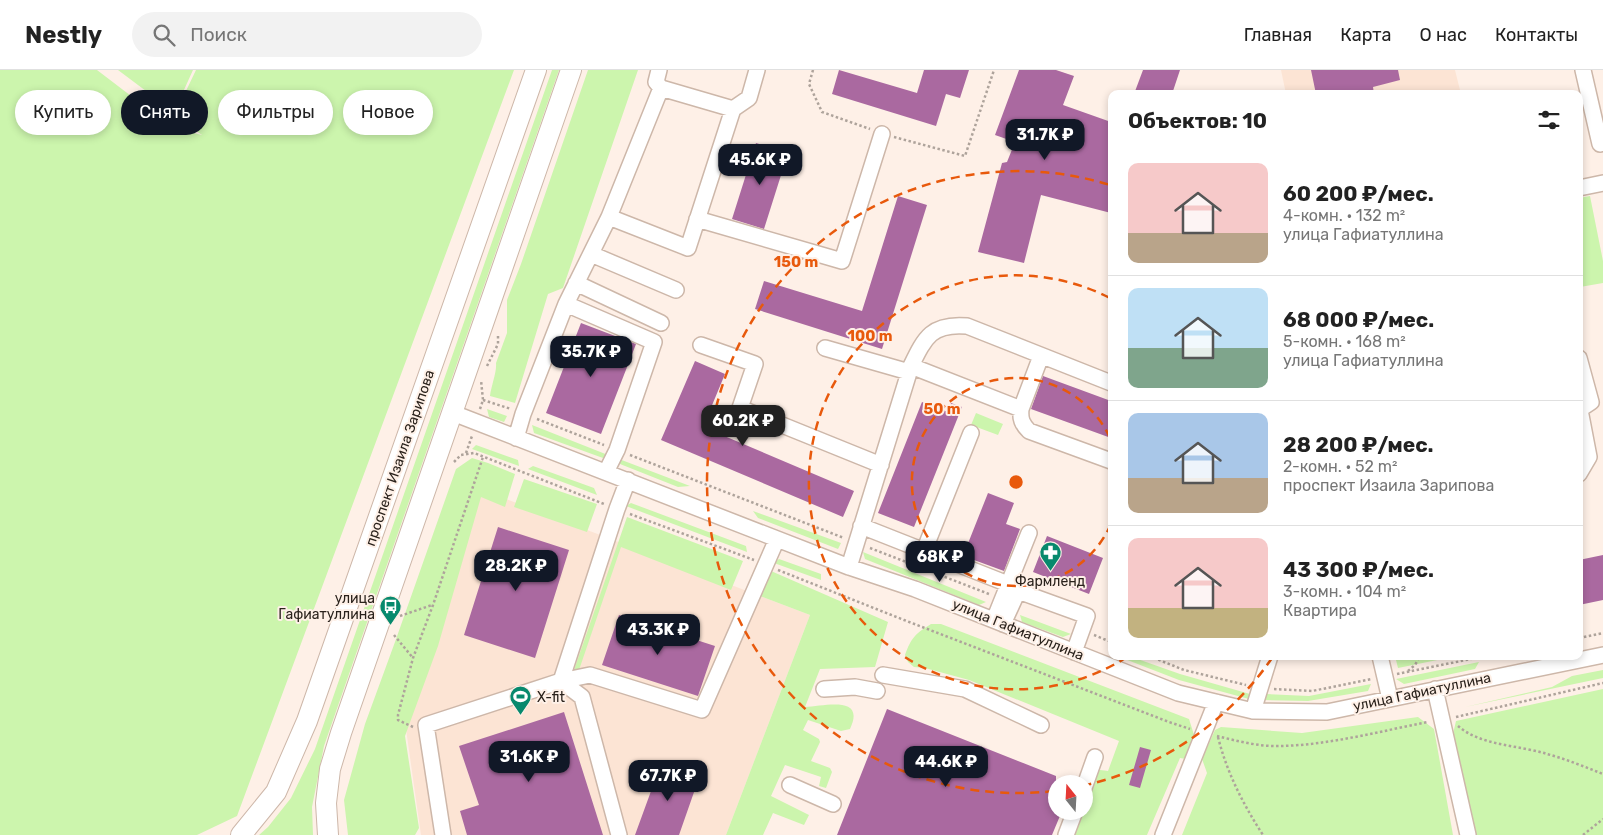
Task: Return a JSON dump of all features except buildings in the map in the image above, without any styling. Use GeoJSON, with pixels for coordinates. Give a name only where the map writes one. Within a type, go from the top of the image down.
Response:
{"type":"FeatureCollection","features":[{"type":"Feature","properties":{"kind":"main road","name":"проспект Изаила Зарипова"},"geometry":{"type":"LineString","coordinates":[[241,835],[276,792],[307,721],[536,70]]}},
{"type":"Feature","properties":{"kind":"main road"},"geometry":{"type":"LineString","coordinates":[[328,835],[326,803],[330,769],[344,724],[571,70]]}},
{"type":"Feature","properties":{"kind":"street"},"geometry":{"type":"LineString","coordinates":[[659,70],[656,82],[661,88],[733,109]]}},
{"type":"Feature","properties":{"kind":"street"},"geometry":{"type":"LineString","coordinates":[[609,217],[688,248],[733,109],[749,98],[757,70]]}},
{"type":"Feature","properties":{"kind":"street"},"geometry":{"type":"LineString","coordinates":[[1583,70],[1602,148]]}},
{"type":"Feature","properties":{"kind":"street"},"geometry":{"type":"LineString","coordinates":[[516,438],[523,414],[566,304],[609,217],[661,88]]}},
{"type":"Feature","properties":{"kind":"street"},"geometry":{"type":"LineString","coordinates":[[697,219],[842,261],[882,134]]}},
{"type":"Feature","properties":{"kind":"street"},"geometry":{"type":"LineString","coordinates":[[1583,187],[1603,183]]}},
{"type":"Feature","properties":{"kind":"street"},"geometry":{"type":"LineString","coordinates":[[590,254],[676,290]]}},
{"type":"Feature","properties":{"kind":"street"},"geometry":{"type":"LineString","coordinates":[[576,283],[662,323]]}},
{"type":"Feature","properties":{"kind":"street"},"geometry":{"type":"LineString","coordinates":[[566,304],[654,342],[617,450],[606,472]]}},
{"type":"Feature","properties":{"kind":"street"},"geometry":{"type":"LineString","coordinates":[[849,567],[910,369],[923,342],[936,330],[955,325],[967,326],[1108,382]]}},
{"type":"Feature","properties":{"kind":"street"},"geometry":{"type":"LineString","coordinates":[[701,345],[755,364],[740,408],[881,465]]}},
{"type":"Feature","properties":{"kind":"street"},"geometry":{"type":"LineString","coordinates":[[825,348],[910,369],[1021,409]]}},
{"type":"Feature","properties":{"kind":"street"},"geometry":{"type":"LineString","coordinates":[[1042,356],[1021,409],[1022,422],[1029,430],[1108,460]]}},
{"type":"Feature","properties":{"kind":"street"},"geometry":{"type":"LineString","coordinates":[[1583,373],[1591,402],[1583,408]]}},
{"type":"Feature","properties":{"kind":"street","name":"улица Гафиатуллина"},"geometry":{"type":"LineString","coordinates":[[453,413],[849,567],[915,589],[1178,693],[1253,711],[1327,712],[1578,660]]}},
{"type":"Feature","properties":{"kind":"street"},"geometry":{"type":"LineString","coordinates":[[1583,426],[1589,457],[1583,467]]}},
{"type":"Feature","properties":{"kind":"street"},"geometry":{"type":"LineString","coordinates":[[924,551],[971,432]]}},
{"type":"Feature","properties":{"kind":"street"},"geometry":{"type":"LineString","coordinates":[[561,681],[628,480]]}},
{"type":"Feature","properties":{"kind":"street"},"geometry":{"type":"LineString","coordinates":[[861,526],[1008,584]]}},
{"type":"Feature","properties":{"kind":"street"},"geometry":{"type":"LineString","coordinates":[[999,622],[1002,599],[1029,533]]}},
{"type":"Feature","properties":{"kind":"street"},"geometry":{"type":"LineString","coordinates":[[443,835],[426,725],[561,681],[590,675],[702,710],[777,538]]}},
{"type":"Feature","properties":{"kind":"street"},"geometry":{"type":"LineString","coordinates":[[999,622],[1018,591],[1087,616],[1074,652]]}},
{"type":"Feature","properties":{"kind":"street","name":"улица Гафиатуллина"},"geometry":{"type":"LineString","coordinates":[[1583,659],[1603,655]]}},
{"type":"Feature","properties":{"kind":"street"},"geometry":{"type":"LineString","coordinates":[[1253,711],[1269,660]]}},
{"type":"Feature","properties":{"kind":"street"},"geometry":{"type":"LineString","coordinates":[[1381,660],[1390,699]]}},
{"type":"Feature","properties":{"kind":"street"},"geometry":{"type":"LineString","coordinates":[[883,675],[965,689],[1041,725]]}},
{"type":"Feature","properties":{"kind":"street"},"geometry":{"type":"LineString","coordinates":[[561,681],[582,697],[619,835]]}},
{"type":"Feature","properties":{"kind":"street"},"geometry":{"type":"LineString","coordinates":[[824,689],[855,687],[876,691]]}},
{"type":"Feature","properties":{"kind":"street"},"geometry":{"type":"LineString","coordinates":[[1435,689],[1468,835]]}},
{"type":"Feature","properties":{"kind":"street"},"geometry":{"type":"LineString","coordinates":[[1163,835],[1216,702]]}},
{"type":"Feature","properties":{"kind":"street"},"geometry":{"type":"LineString","coordinates":[[1089,775],[1095,757]]}},
{"type":"Feature","properties":{"kind":"street"},"geometry":{"type":"LineString","coordinates":[[790,785],[833,804]]}},
{"type":"Feature","properties":{"kind":"street"},"geometry":{"type":"LineString","coordinates":[[1066,835],[1072,820]]}},
{"type":"Feature","properties":{"kind":"path"},"geometry":{"type":"LineString","coordinates":[[813,70],[809,84],[822,112],[882,134],[965,156],[994,70]]}},
{"type":"Feature","properties":{"kind":"path"},"geometry":{"type":"LineString","coordinates":[[484,400],[1002,599]]}},
{"type":"Feature","properties":{"kind":"path"},"geometry":{"type":"LineString","coordinates":[[414,728],[398,720],[398,715],[413,658],[483,457]]}},
{"type":"Feature","properties":{"kind":"path"},"geometry":{"type":"LineString","coordinates":[[400,616],[433,605]]}},
{"type":"Feature","properties":{"kind":"path"},"geometry":{"type":"LineString","coordinates":[[1082,630],[1108,641]]}},
{"type":"Feature","properties":{"kind":"path"},"geometry":{"type":"LineString","coordinates":[[1583,637],[1603,633]]}},
{"type":"Feature","properties":{"kind":"path"},"geometry":{"type":"LineString","coordinates":[[394,635],[413,658]]}},
{"type":"Feature","properties":{"kind":"path"},"geometry":{"type":"LineString","coordinates":[[1159,660],[1184,670],[1260,689],[1312,691],[1466,660]]}},
{"type":"Feature","properties":{"kind":"path"},"geometry":{"type":"LineString","coordinates":[[1407,672],[1418,660]]}},
{"type":"Feature","properties":{"kind":"path"},"geometry":{"type":"LineString","coordinates":[[1455,723],[1461,729],[1486,741],[1549,754],[1603,774]]}},
{"type":"Feature","properties":{"kind":"path"},"geometry":{"type":"LineString","coordinates":[[1218,736],[1223,758],[1234,785],[1263,835]]}},
{"type":"Feature","properties":{"kind":"path"},"geometry":{"type":"LineString","coordinates":[[1583,835],[1603,819]]}},
{"type":"Feature","properties":{"kind":"shaded area"},"geometry":{"type":"Polygon","coordinates":[[[1281,70],[1455,70],[1460,90],[1285,90],[1281,70]]]}},
{"type":"Feature","properties":{"kind":"shaded area"},"geometry":{"type":"Polygon","coordinates":[[[477,488],[810,615],[726,835],[421,835],[405,722],[477,488]]]}},
{"type":"Feature","properties":{"kind":"green space"},"geometry":{"type":"Polygon","coordinates":[[[0,70],[97,70],[123,90],[121,90],[121,135],[208,135],[208,90],[186,90],[196,70],[514,70],[237,816],[197,835],[0,835],[0,70]]]}},
{"type":"Feature","properties":{"kind":"green space"},"geometry":{"type":"Polygon","coordinates":[[[118,70],[193,70],[184,90],[145,90],[118,70]]]}},
{"type":"Feature","properties":{"kind":"green space"},"geometry":{"type":"Polygon","coordinates":[[[552,70],[559,70],[324,746],[312,807],[313,835],[259,835],[268,827],[291,798],[315,749],[552,70]]]}},
{"type":"Feature","properties":{"kind":"green space"},"geometry":{"type":"Polygon","coordinates":[[[588,70],[638,70],[563,288],[548,294],[515,403],[490,396],[496,363],[507,333],[507,300],[588,70]]]}},
{"type":"Feature","properties":{"kind":"green space"},"geometry":{"type":"Polygon","coordinates":[[[1590,196],[1603,261],[1603,283],[1583,286],[1583,197],[1590,196]]]}},
{"type":"Feature","properties":{"kind":"green space"},"geometry":{"type":"Polygon","coordinates":[[[487,409],[507,416],[504,422],[489,417],[487,409]]]}},
{"type":"Feature","properties":{"kind":"green space"},"geometry":{"type":"Polygon","coordinates":[[[976,413],[1003,424],[998,435],[971,425],[976,413]]]}},
{"type":"Feature","properties":{"kind":"green space"},"geometry":{"type":"Polygon","coordinates":[[[532,425],[608,455],[603,458],[534,433],[532,425]]]}},
{"type":"Feature","properties":{"kind":"green space"},"geometry":{"type":"Polygon","coordinates":[[[476,445],[518,460],[519,466],[472,449],[476,445]]]}},
{"type":"Feature","properties":{"kind":"green space"},"geometry":{"type":"Polygon","coordinates":[[[472,458],[515,474],[505,507],[481,497],[438,646],[405,736],[419,828],[415,835],[348,835],[344,800],[365,724],[456,469],[472,458]]]}},
{"type":"Feature","properties":{"kind":"green space"},"geometry":{"type":"Polygon","coordinates":[[[619,459],[690,486],[678,487],[620,464],[619,459]]]}},
{"type":"Feature","properties":{"kind":"green space"},"geometry":{"type":"Polygon","coordinates":[[[533,466],[594,488],[597,495],[528,469],[533,466]]]}},
{"type":"Feature","properties":{"kind":"green space"},"geometry":{"type":"Polygon","coordinates":[[[524,479],[597,504],[587,532],[514,507],[524,479]]]}},
{"type":"Feature","properties":{"kind":"green space"},"geometry":{"type":"Polygon","coordinates":[[[631,503],[746,546],[747,552],[626,506],[631,503]]]}},
{"type":"Feature","properties":{"kind":"green space"},"geometry":{"type":"Polygon","coordinates":[[[753,511],[841,543],[838,549],[758,518],[753,511]]]}},
{"type":"Feature","properties":{"kind":"green space"},"geometry":{"type":"Polygon","coordinates":[[[627,517],[743,561],[731,590],[621,547],[579,670],[576,672],[574,670],[627,517]]]}},
{"type":"Feature","properties":{"kind":"green space"},"geometry":{"type":"Polygon","coordinates":[[[863,552],[986,602],[979,605],[865,559],[863,552]]]}},
{"type":"Feature","properties":{"kind":"green space"},"geometry":{"type":"Polygon","coordinates":[[[779,559],[821,574],[821,580],[774,563],[779,559]]]}},
{"type":"Feature","properties":{"kind":"green space"},"geometry":{"type":"Polygon","coordinates":[[[771,571],[888,622],[875,667],[820,669],[805,707],[841,705],[853,711],[853,718],[850,729],[841,731],[808,720],[803,730],[819,739],[820,742],[811,761],[830,768],[832,772],[826,788],[819,786],[821,777],[785,765],[771,796],[809,815],[804,825],[773,813],[763,835],[726,835],[810,615],[760,596],[771,571]]]}},
{"type":"Feature","properties":{"kind":"green space"},"geometry":{"type":"Polygon","coordinates":[[[1020,615],[1071,634],[1063,637],[1022,622],[1020,615]]]}},
{"type":"Feature","properties":{"kind":"green space"},"geometry":{"type":"Polygon","coordinates":[[[931,624],[941,624],[1189,719],[1195,738],[1186,759],[1180,758],[1147,835],[1071,835],[1077,820],[1093,820],[1093,776],[1100,770],[1108,771],[1119,741],[969,680],[925,668],[914,667],[908,662],[905,655],[912,640],[921,630],[931,624]]]}},
{"type":"Feature","properties":{"kind":"green space"},"geometry":{"type":"Polygon","coordinates":[[[1127,660],[1140,660],[1180,674],[1250,694],[1249,699],[1179,680],[1127,660]]]}},
{"type":"Feature","properties":{"kind":"green space"},"geometry":{"type":"Polygon","coordinates":[[[1396,660],[1437,660],[1398,668],[1396,660]]]}},
{"type":"Feature","properties":{"kind":"green space"},"geometry":{"type":"Polygon","coordinates":[[[1479,662],[1475,669],[1404,684],[1396,679],[1479,662]]]}},
{"type":"Feature","properties":{"kind":"green space"},"geometry":{"type":"Polygon","coordinates":[[[1603,670],[1603,678],[1465,707],[1552,687],[1572,676],[1603,670]]]}},
{"type":"Feature","properties":{"kind":"green space"},"geometry":{"type":"Polygon","coordinates":[[[1371,684],[1368,691],[1308,701],[1263,700],[1266,694],[1309,696],[1371,684]]]}},
{"type":"Feature","properties":{"kind":"green space"},"geometry":{"type":"Polygon","coordinates":[[[1603,689],[1603,835],[1474,835],[1453,734],[1456,721],[1603,689]]]}},
{"type":"Feature","properties":{"kind":"green space"},"geometry":{"type":"Polygon","coordinates":[[[1418,717],[1434,729],[1453,835],[1182,835],[1207,773],[1202,759],[1215,730],[1221,727],[1302,733],[1418,717]]]}},
{"type":"Feature","properties":{"kind":"place","name":"Фармленд"},"geometry":{"type":"Point","coordinates":[1050,572]}},
{"type":"Feature","properties":{"kind":"place","name":"улица Гафиатуллина"},"geometry":{"type":"Point","coordinates":[391,625]}},
{"type":"Feature","properties":{"kind":"place","name":"X-fit"},"geometry":{"type":"Point","coordinates":[521,716]}}]}
